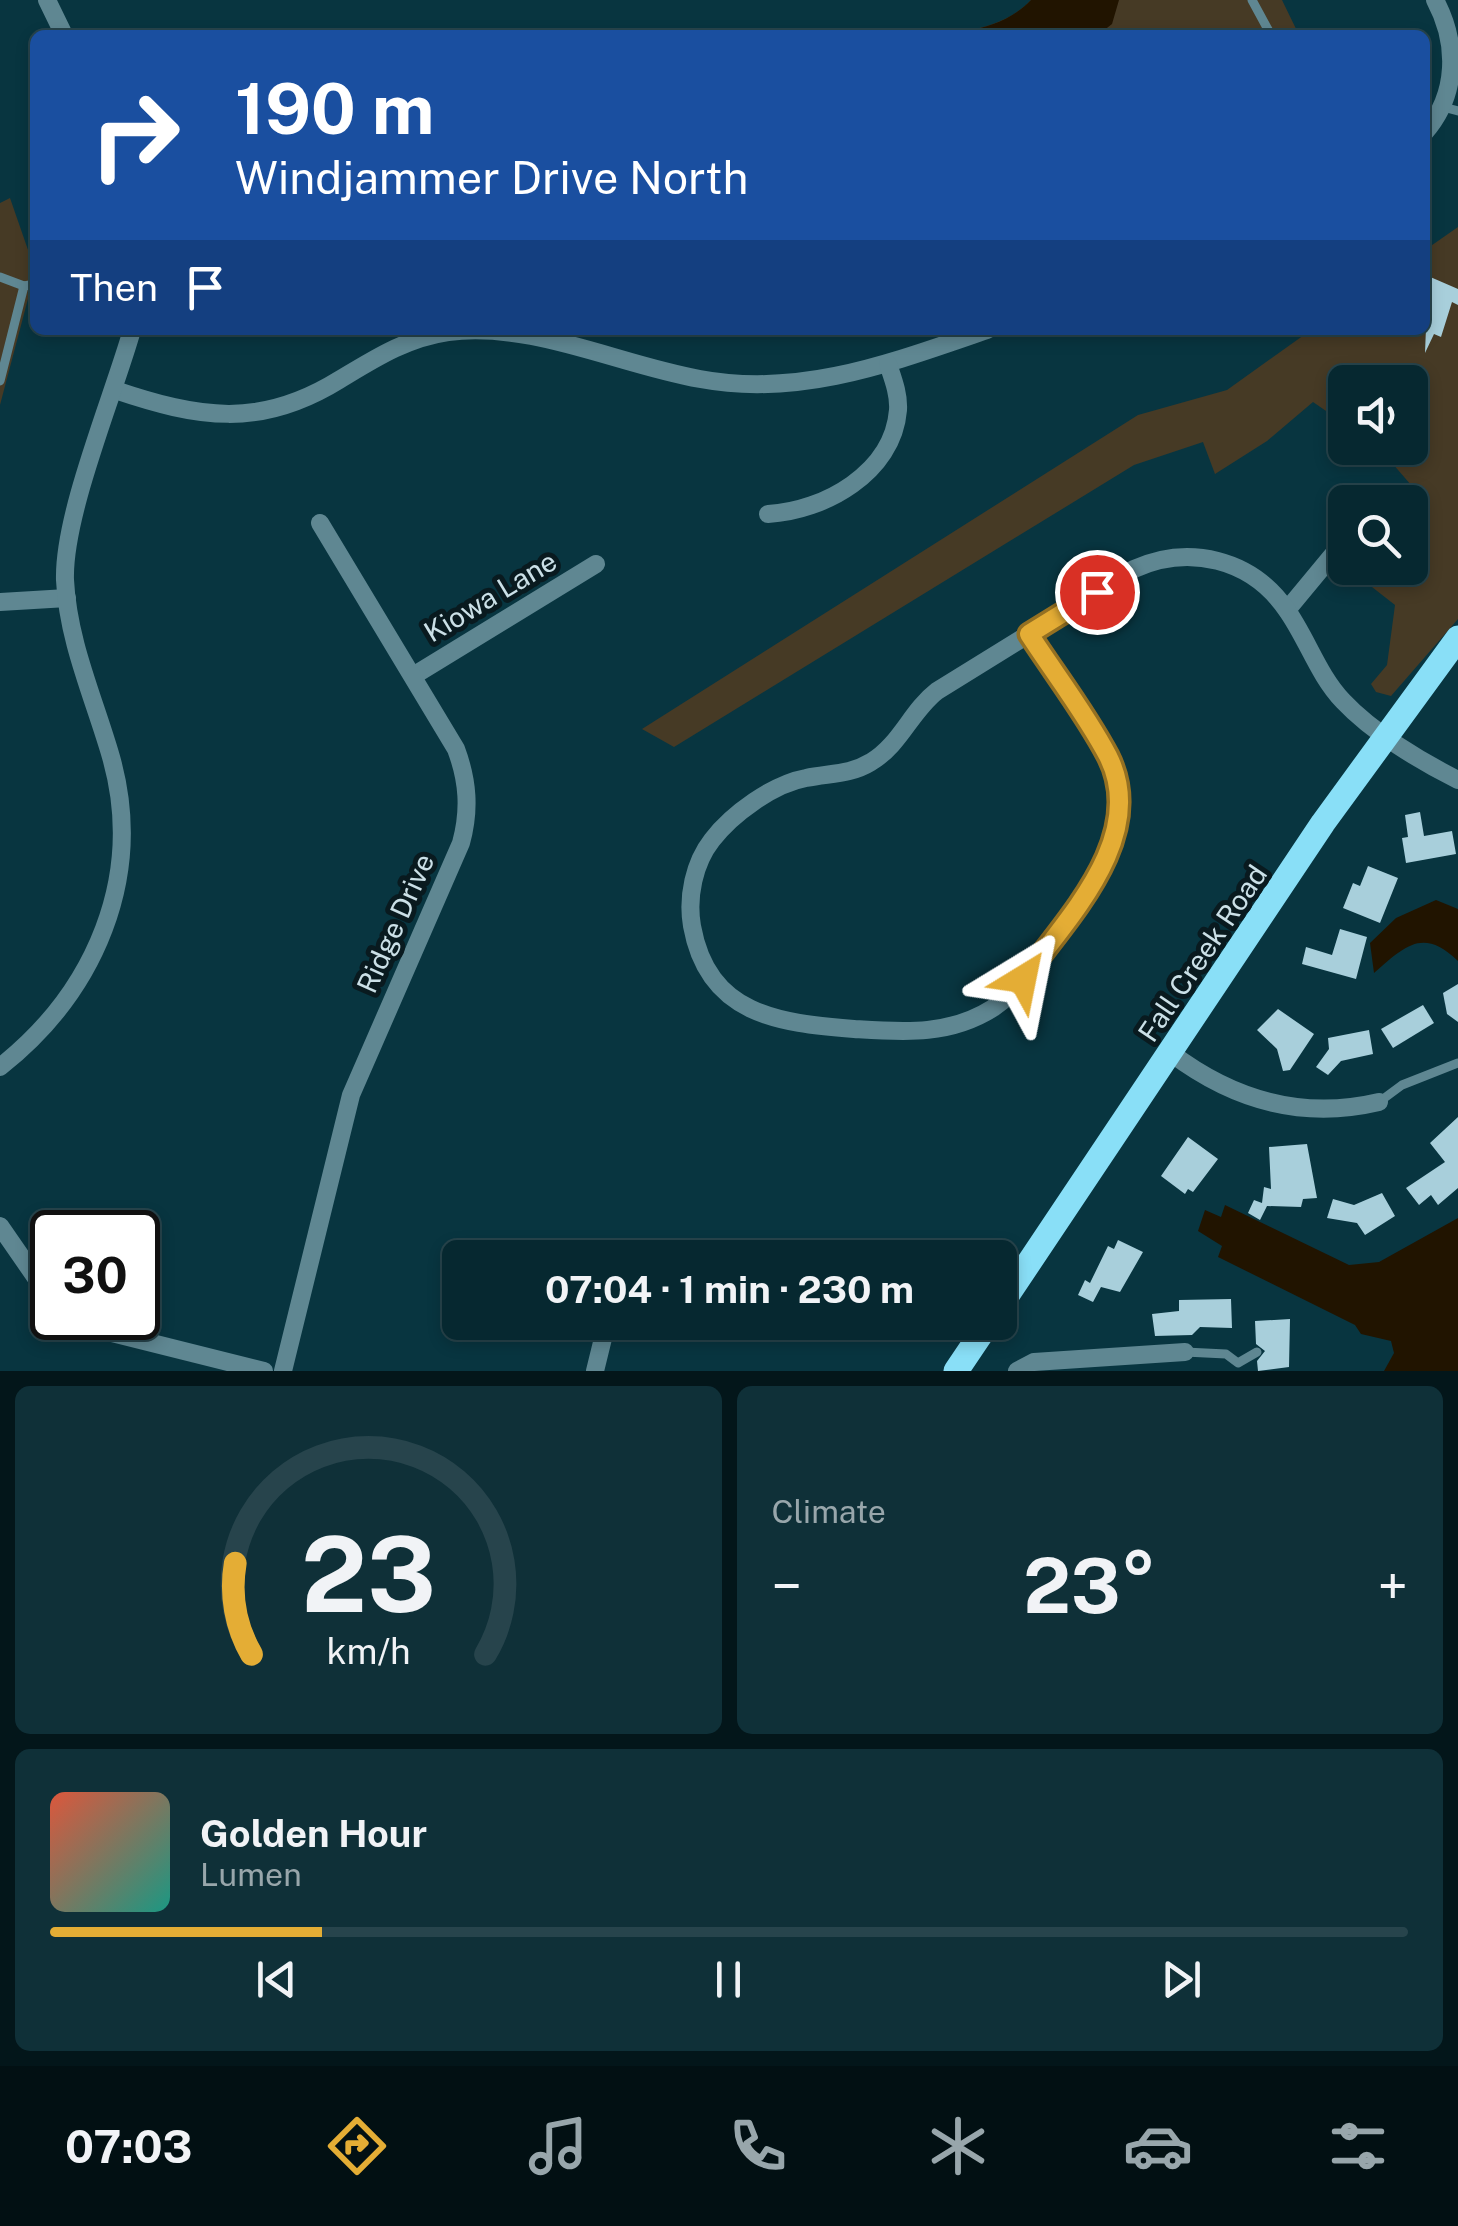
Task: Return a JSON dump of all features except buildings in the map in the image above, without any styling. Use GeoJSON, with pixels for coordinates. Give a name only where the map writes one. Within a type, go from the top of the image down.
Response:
{"type":"FeatureCollection","features":[{"type":"Feature","properties":{"kind":"main road","name":"Fall Creek Road"},"geometry":{"type":"LineString","coordinates":[[1017,1281],[1386,734],[1458,638]]}},
{"type":"Feature","properties":{"kind":"main road"},"geometry":{"type":"LineString","coordinates":[[956,1371],[976,1340]]}},
{"type":"Feature","properties":{"kind":"street"},"geometry":{"type":"LineString","coordinates":[[47,0],[62,30]]}},
{"type":"Feature","properties":{"kind":"street"},"geometry":{"type":"LineString","coordinates":[[1430,127],[1450,109],[1456,58],[1453,39],[1435,0]]}},
{"type":"Feature","properties":{"kind":"street"},"geometry":{"type":"LineString","coordinates":[[0,1067],[32,1042],[84,974],[104,931],[117,884],[122,831],[117,786],[74,644],[65,576],[74,518],[131,335]]}},
{"type":"Feature","properties":{"kind":"street"},"geometry":{"type":"LineString","coordinates":[[115,390],[198,414],[257,413],[305,399],[405,343],[446,335]]}},
{"type":"Feature","properties":{"kind":"street"},"geometry":{"type":"LineString","coordinates":[[504,335],[730,384],[805,383],[888,364],[972,335]]}},
{"type":"Feature","properties":{"kind":"street"},"geometry":{"type":"LineString","coordinates":[[768,514],[813,506],[866,473],[883,454],[898,411],[888,364]]}},
{"type":"Feature","properties":{"kind":"street","name":"Ridge Drive"},"geometry":{"type":"LineString","coordinates":[[282,1371],[351,1096],[465,829],[468,798],[462,765],[320,523]]}},
{"type":"Feature","properties":{"kind":"street"},"geometry":{"type":"LineString","coordinates":[[1029,634],[1108,756],[1120,796],[1117,830],[1108,854],[1069,916],[1006,997],[948,1028],[903,1032],[797,1024],[762,1016],[722,989],[696,947],[690,896],[710,842],[725,825],[782,786],[805,778],[850,772],[884,754],[923,702],[1029,634],[1134,569],[1186,556],[1209,558],[1241,569],[1287,610],[1332,689],[1386,734],[1458,780]]}},
{"type":"Feature","properties":{"kind":"street"},"geometry":{"type":"LineString","coordinates":[[1287,610],[1328,561]]}},
{"type":"Feature","properties":{"kind":"street","name":"Kiowa Lane"},"geometry":{"type":"LineString","coordinates":[[412,676],[596,564]]}},
{"type":"Feature","properties":{"kind":"street"},"geometry":{"type":"LineString","coordinates":[[0,602],[67,598]]}},
{"type":"Feature","properties":{"kind":"street"},"geometry":{"type":"LineString","coordinates":[[1171,1053],[1217,1084],[1257,1100],[1338,1111],[1379,1102]]}},
{"type":"Feature","properties":{"kind":"street"},"geometry":{"type":"LineString","coordinates":[[0,1226],[30,1269]]}},
{"type":"Feature","properties":{"kind":"street"},"geometry":{"type":"LineString","coordinates":[[140,1340],[264,1371]]}},
{"type":"Feature","properties":{"kind":"street"},"geometry":{"type":"LineString","coordinates":[[594,1371],[602,1340]]}},
{"type":"Feature","properties":{"kind":"street"},"geometry":{"type":"LineString","coordinates":[[1017,1371],[1034,1362],[1185,1352]]}},
{"type":"Feature","properties":{"kind":"lane"},"geometry":{"type":"LineString","coordinates":[[1252,0],[1269,30]]}},
{"type":"Feature","properties":{"kind":"lane"},"geometry":{"type":"LineString","coordinates":[[0,277],[30,285],[0,381]]}},
{"type":"Feature","properties":{"kind":"lane"},"geometry":{"type":"LineString","coordinates":[[1379,1102],[1402,1084],[1458,1063]]}},
{"type":"Feature","properties":{"kind":"lane"},"geometry":{"type":"LineString","coordinates":[[1185,1352],[1226,1354],[1238,1364],[1257,1352]]}},
{"type":"Feature","properties":{"kind":"shaded area"},"geometry":{"type":"Polygon","coordinates":[[[1031,0],[1282,0],[1297,30],[967,30],[1014,14],[1031,0]]]}},
{"type":"Feature","properties":{"kind":"shaded area"},"geometry":{"type":"Polygon","coordinates":[[[1031,0],[1119,0],[1112,24],[1104,30],[973,30],[1014,14],[1031,0]]]}},
{"type":"Feature","properties":{"kind":"shaded area"},"geometry":{"type":"Polygon","coordinates":[[[10,198],[30,256],[30,295],[0,405],[0,203],[10,198]]]}},
{"type":"Feature","properties":{"kind":"shaded area"},"geometry":{"type":"Polygon","coordinates":[[[1458,227],[1458,619],[1391,696],[1376,692],[1371,684],[1387,665],[1395,605],[1369,585],[1428,585],[1428,485],[1411,485],[1394,465],[1428,465],[1428,365],[1328,365],[1328,412],[1313,402],[1267,441],[1215,474],[1203,442],[1134,465],[674,747],[642,729],[1138,415],[1227,390],[1304,335],[1430,335],[1430,247],[1458,227]]]}},
{"type":"Feature","properties":{"kind":"shaded area"},"geometry":{"type":"Polygon","coordinates":[[[1436,900],[1458,909],[1458,961],[1434,945],[1415,944],[1374,973],[1370,943],[1396,918],[1436,900]]]}},
{"type":"Feature","properties":{"kind":"shaded area"},"geometry":{"type":"Polygon","coordinates":[[[1225,1205],[1349,1265],[1379,1262],[1458,1218],[1458,1371],[1384,1371],[1394,1353],[1391,1341],[1361,1334],[1355,1325],[1218,1257],[1222,1246],[1198,1231],[1205,1210],[1221,1217],[1225,1205]]]}},
{"type":"Feature","properties":{"kind":"route"},"geometry":{"type":"LineString","coordinates":[[1023,979],[1096,874],[1117,830],[1120,796],[1108,756],[1029,634],[1097,592]]}}]}
